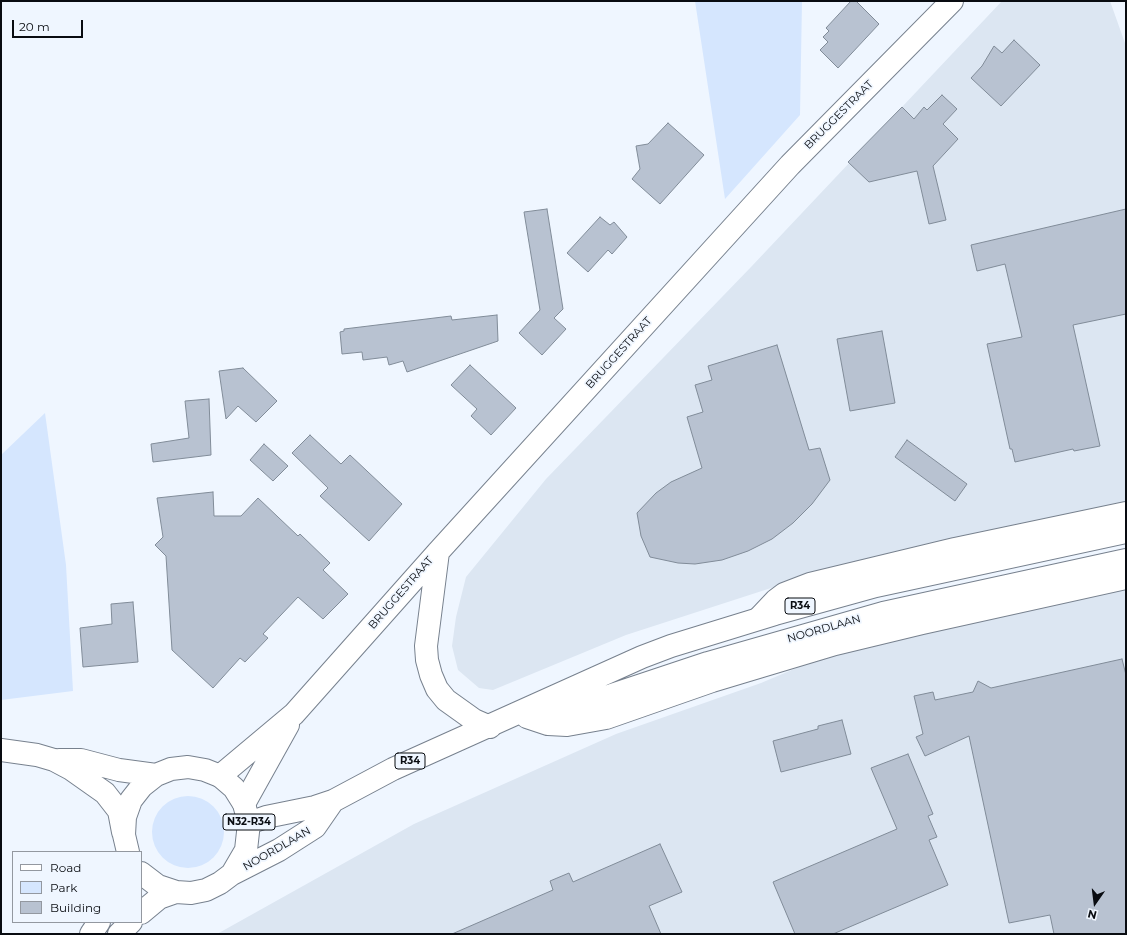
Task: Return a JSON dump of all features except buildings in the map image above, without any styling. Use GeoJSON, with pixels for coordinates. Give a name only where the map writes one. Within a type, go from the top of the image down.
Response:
{"type":"FeatureCollection","features":[{"type":"Feature","properties":{"kind":"main road","name":"BRUGGESTRAAT"},"geometry":{"type":"LineString","coordinates":[[220,776],[294,714],[438,552],[790,165],[952,1]]}},
{"type":"Feature","properties":{"kind":"main road","name":"NOORDLAAN"},"geometry":{"type":"LineString","coordinates":[[759,618],[776,600],[784,594],[810,584],[963,548],[1126,513]]}},
{"type":"Feature","properties":{"kind":"main road","name":"NOORDLAAN"},"geometry":{"type":"LineString","coordinates":[[247,813],[266,817],[315,807],[333,801],[392,769],[490,727],[642,657],[759,618],[876,586],[1126,532]]}},
{"type":"Feature","properties":{"kind":"main road"},"geometry":{"type":"LineString","coordinates":[[438,552],[426,646],[427,660],[431,675],[437,689],[446,700],[474,720],[490,727]]}},
{"type":"Feature","properties":{"kind":"main road","name":"NOORDLAAN"},"geometry":{"type":"LineString","coordinates":[[490,727],[612,695],[708,663],[883,613],[1126,560]]}},
{"type":"Feature","properties":{"kind":"main road","name":"NOORDLAAN"},"geometry":{"type":"LineString","coordinates":[[528,717],[548,724],[567,724],[606,718],[712,681],[842,642],[1126,578]]}},
{"type":"Feature","properties":{"kind":"main road","name":"BRUGGESTRAAT"},"geometry":{"type":"LineString","coordinates":[[247,813],[294,714]]}},
{"type":"Feature","properties":{"kind":"main road"},"geometry":{"type":"LineString","coordinates":[[1,750],[26,752],[54,760],[71,769],[105,793],[119,811],[126,844]]}},
{"type":"Feature","properties":{"kind":"main road"},"geometry":{"type":"LineString","coordinates":[[54,760],[80,760],[119,770],[156,775]]}},
{"type":"Feature","properties":{"kind":"main road","name":"N32-R34"},"geometry":{"type":"LineString","coordinates":[[126,844],[125,817],[131,800],[142,786],[156,775],[172,769],[188,767],[204,770],[220,776],[234,788],[247,813],[246,850],[232,874],[220,884],[206,890],[191,893],[176,892],[158,886],[142,874]]}},
{"type":"Feature","properties":{"kind":"main road","name":"NOORDLAAN"},"geometry":{"type":"LineString","coordinates":[[232,874],[279,850],[315,827],[333,801]]}},
{"type":"Feature","properties":{"kind":"main road"},"geometry":{"type":"LineString","coordinates":[[142,912],[159,898],[176,892]]}},
{"type":"Feature","properties":{"kind":"main road"},"geometry":{"type":"LineString","coordinates":[[91,934],[98,923]]}},
{"type":"Feature","properties":{"kind":"main road"},"geometry":{"type":"LineString","coordinates":[[120,934],[130,923]]}},
{"type":"Feature","properties":{"kind":"shaded area"},"geometry":{"type":"Polygon","coordinates":[[[1002,1],[1110,1],[1126,46],[1126,506],[805,577],[626,635],[493,690],[479,688],[458,670],[452,646],[456,617],[466,577],[546,479],[751,267],[1002,1]]]}},
{"type":"Feature","properties":{"kind":"shaded area"},"geometry":{"type":"Polygon","coordinates":[[[1126,588],[1126,934],[217,934],[414,824],[616,734],[761,683],[813,661],[941,627],[1126,588]]]}},
{"type":"Feature","properties":{"kind":"green space"},"geometry":{"type":"Polygon","coordinates":[[[695,1],[802,1],[800,115],[725,199],[695,1]]]}},
{"type":"Feature","properties":{"kind":"green space"},"geometry":{"type":"Polygon","coordinates":[[[45,413],[66,565],[73,691],[1,700],[1,455],[45,413]]]}},
{"type":"Feature","properties":{"kind":"green space"},"geometry":{"type":"Polygon","coordinates":[[[188,796],[208,802],[218,812],[224,832],[218,852],[208,862],[188,868],[168,862],[158,852],[152,832],[158,812],[168,802],[188,796]]]}}]}
